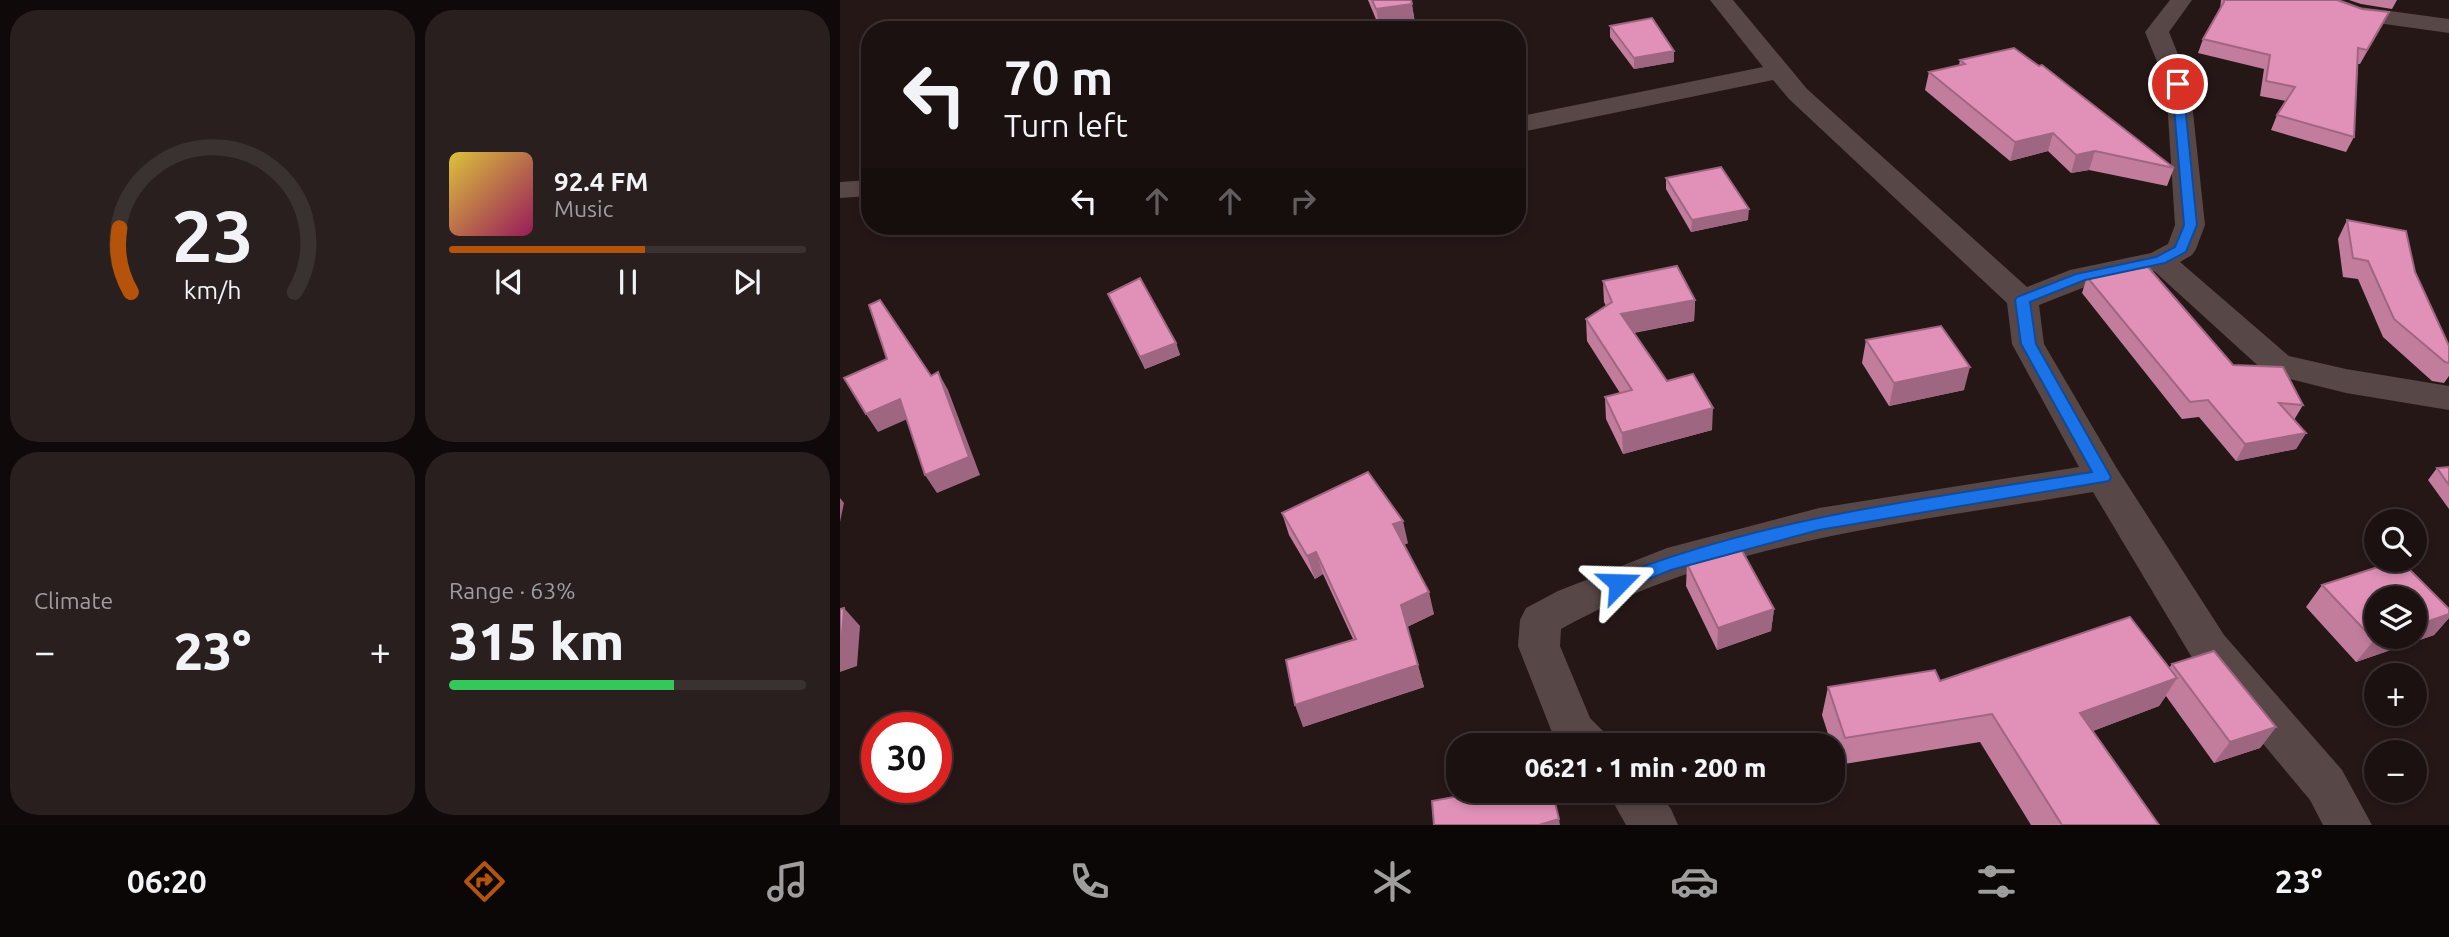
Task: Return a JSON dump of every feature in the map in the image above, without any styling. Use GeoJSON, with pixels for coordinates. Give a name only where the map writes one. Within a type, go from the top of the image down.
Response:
{"type":"FeatureCollection","features":[{"type":"Feature","properties":{"kind":"street"},"geometry":{"type":"LineString","coordinates":[[1721,0],[1798,94],[2022,300],[2028,344],[2103,477],[2209,648],[2326,785],[2348,825]]}},
{"type":"Feature","properties":{"kind":"street"},"geometry":{"type":"LineString","coordinates":[[2022,300],[2081,277],[2160,260],[2181,249],[2190,225],[2178,84],[2157,32],[2181,0]]}},
{"type":"Feature","properties":{"kind":"street"},"geometry":{"type":"LineString","coordinates":[[2322,0],[2356,13],[2449,26]]}},
{"type":"Feature","properties":{"kind":"street"},"geometry":{"type":"LineString","coordinates":[[1526,123],[1779,71]]}},
{"type":"Feature","properties":{"kind":"street"},"geometry":{"type":"LineString","coordinates":[[840,190],[861,189]]}},
{"type":"Feature","properties":{"kind":"street"},"geometry":{"type":"LineString","coordinates":[[2160,260],[2278,365],[2346,382],[2449,398]]}},
{"type":"Feature","properties":{"kind":"street"},"geometry":{"type":"LineString","coordinates":[[1575,733],[1539,646],[1541,620],[1572,603],[1667,564],[1819,523],[2103,477]]}},
{"type":"Feature","properties":{"kind":"street"},"geometry":{"type":"LineString","coordinates":[[1638,803],[1654,825]]}},
{"type":"Feature","properties":{"kind":"building"},"geometry":{"type":"Polygon","coordinates":[[[1372,0],[1411,0],[1412,4],[1376,9],[1372,0]]]}},
{"type":"Feature","properties":{"kind":"building"},"geometry":{"type":"Polygon","coordinates":[[[2224,0],[2337,0],[2362,9],[2389,12],[2367,50],[2358,48],[2354,137],[2277,115],[2295,87],[2266,81],[2270,55],[2203,39],[2224,0]]]}},
{"type":"Feature","properties":{"kind":"building"},"geometry":{"type":"Polygon","coordinates":[[[1652,18],[1674,51],[1634,58],[1610,26],[1652,18]]]}},
{"type":"Feature","properties":{"kind":"building"},"geometry":{"type":"Polygon","coordinates":[[[2014,48],[2039,66],[2042,65],[2174,168],[2095,151],[2076,155],[2053,133],[2015,142],[1929,72],[1965,64],[1960,60],[2014,48]]]}},
{"type":"Feature","properties":{"kind":"building"},"geometry":{"type":"Polygon","coordinates":[[[1721,167],[1749,209],[1692,220],[1666,178],[1721,167]]]}},
{"type":"Feature","properties":{"kind":"building"},"geometry":{"type":"Polygon","coordinates":[[[2347,220],[2406,231],[2415,272],[2449,346],[2449,363],[2394,319],[2368,261],[2353,258],[2347,220]]]}},
{"type":"Feature","properties":{"kind":"building"},"geometry":{"type":"Polygon","coordinates":[[[1677,266],[1695,300],[1621,314],[1667,381],[1693,374],[1713,408],[1622,433],[1605,397],[1632,390],[1586,319],[1612,302],[1603,281],[1677,266]]]}},
{"type":"Feature","properties":{"kind":"building"},"geometry":{"type":"Polygon","coordinates":[[[2148,267],[2233,365],[2283,367],[2303,405],[2279,403],[2306,433],[2245,444],[2208,400],[2190,402],[2087,277],[2148,267]]]}},
{"type":"Feature","properties":{"kind":"building"},"geometry":{"type":"Polygon","coordinates":[[[1140,278],[1176,343],[1140,357],[1108,294],[1140,278]]]}},
{"type":"Feature","properties":{"kind":"building"},"geometry":{"type":"Polygon","coordinates":[[[880,300],[931,376],[938,372],[969,457],[925,475],[900,399],[866,414],[844,378],[887,359],[869,305],[880,300]]]}},
{"type":"Feature","properties":{"kind":"building"},"geometry":{"type":"Polygon","coordinates":[[[1941,326],[1970,367],[1894,383],[1866,340],[1941,326]]]}},
{"type":"Feature","properties":{"kind":"building"},"geometry":{"type":"Polygon","coordinates":[[[2449,467],[2449,485],[2437,468],[2449,467]]]}},
{"type":"Feature","properties":{"kind":"building"},"geometry":{"type":"Polygon","coordinates":[[[1368,472],[1403,521],[1393,524],[1429,592],[1401,605],[1418,665],[1295,705],[1286,660],[1356,639],[1316,552],[1307,556],[1282,513],[1368,472]]]}},
{"type":"Feature","properties":{"kind":"building"},"geometry":{"type":"Polygon","coordinates":[[[1740,547],[1774,609],[1718,628],[1687,564],[1740,547]]]}},
{"type":"Feature","properties":{"kind":"building"},"geometry":{"type":"Polygon","coordinates":[[[2364,572],[2412,572],[2426,586],[2364,586],[2364,629],[2322,585],[2364,572]]]}},
{"type":"Feature","properties":{"kind":"building"},"geometry":{"type":"Polygon","coordinates":[[[2427,587],[2449,609],[2449,614],[2427,622],[2427,587]]]}},
{"type":"Feature","properties":{"kind":"building"},"geometry":{"type":"Polygon","coordinates":[[[844,608],[841,648],[840,648],[840,609],[844,608]]]}},
{"type":"Feature","properties":{"kind":"building"},"geometry":{"type":"Polygon","coordinates":[[[2130,617],[2177,678],[2080,713],[2159,825],[2062,825],[1992,714],[1845,738],[1828,687],[1935,670],[1940,681],[2130,617]]]}},
{"type":"Feature","properties":{"kind":"building"},"geometry":{"type":"Polygon","coordinates":[[[2214,651],[2276,727],[2230,742],[2172,664],[2214,651]]]}},
{"type":"Feature","properties":{"kind":"building"},"geometry":{"type":"Polygon","coordinates":[[[1446,798],[1446,803],[1555,803],[1559,819],[1539,825],[1434,825],[1432,801],[1446,798]]]}},
{"type":"Feature","properties":{"kind":"route"},"geometry":{"type":"LineString","coordinates":[[1619,583],[1667,564],[1819,523],[2103,477],[2028,344],[2022,300],[2081,277],[2160,260],[2181,249],[2190,225],[2178,84]]}}]}
